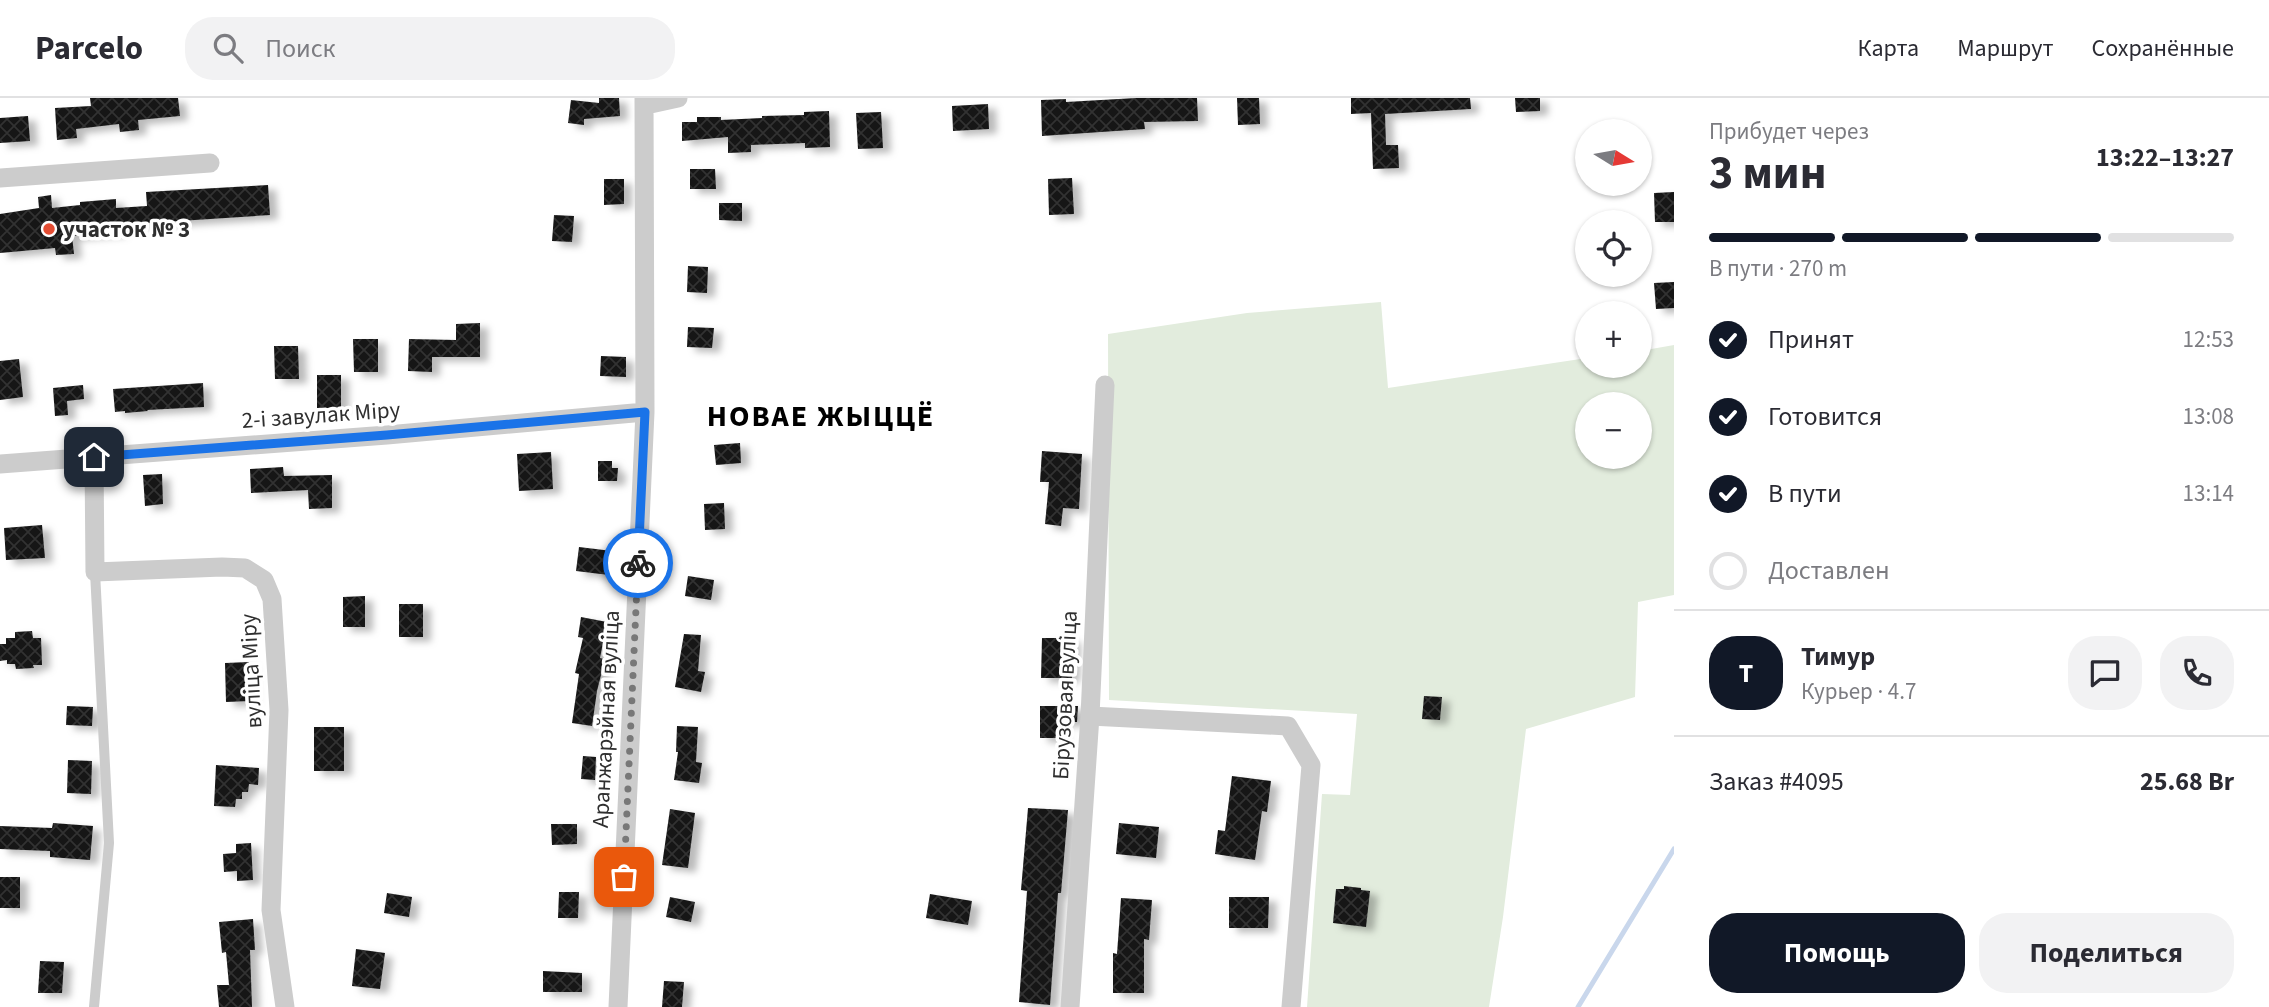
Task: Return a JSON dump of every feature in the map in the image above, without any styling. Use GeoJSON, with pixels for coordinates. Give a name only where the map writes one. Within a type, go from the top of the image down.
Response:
{"type":"FeatureCollection","features":[{"type":"Feature","properties":{"kind":"street"},"geometry":{"type":"LineString","coordinates":[[645,102],[678,98]]}},
{"type":"Feature","properties":{"kind":"street","name":"Аранжарэйная вуліца"},"geometry":{"type":"LineString","coordinates":[[618,1007],[645,412],[645,102]]}},
{"type":"Feature","properties":{"kind":"street"},"geometry":{"type":"LineString","coordinates":[[0,178],[210,163]]}},
{"type":"Feature","properties":{"kind":"street","name":"Бірузовая вуліца"},"geometry":{"type":"LineString","coordinates":[[1070,1007],[1090,716],[1105,385]]}},
{"type":"Feature","properties":{"kind":"street","name":"2-і завулак Міру"},"geometry":{"type":"LineString","coordinates":[[0,464],[387,435],[645,412]]}},
{"type":"Feature","properties":{"kind":"street"},"geometry":{"type":"LineString","coordinates":[[94,457],[95,572]]}},
{"type":"Feature","properties":{"kind":"street","name":"вуліца Міру"},"geometry":{"type":"LineString","coordinates":[[95,572],[245,568],[264,580],[272,598],[279,710],[271,910],[285,1007]]}},
{"type":"Feature","properties":{"kind":"street"},"geometry":{"type":"LineString","coordinates":[[1090,716],[1288,726],[1311,765],[1291,1007]]}},
{"type":"Feature","properties":{"kind":"lane"},"geometry":{"type":"LineString","coordinates":[[94,1007],[109,843],[95,572]]}},
{"type":"Feature","properties":{"kind":"green space"},"geometry":{"type":"Polygon","coordinates":[[[1381,302],[1388,388],[1575,360],[1575,378],[1652,378],[1652,349],[1674,345],[1674,595],[1638,602],[1635,697],[1526,729],[1489,1007],[1307,1007],[1322,794],[1350,795],[1357,714],[1109,700],[1108,334],[1247,313],[1381,302]]]}},
{"type":"Feature","properties":{"kind":"building"},"geometry":{"type":"Polygon","coordinates":[[[90,98],[178,98],[180,116],[138,120],[139,130],[120,132],[119,124],[76,129],[77,138],[57,140],[55,108],[91,106],[90,98]]]}},
{"type":"Feature","properties":{"kind":"building"},"geometry":{"type":"Polygon","coordinates":[[[599,98],[619,98],[620,116],[584,119],[584,125],[568,123],[571,100],[599,103],[599,98]]]}},
{"type":"Feature","properties":{"kind":"building"},"geometry":{"type":"Polygon","coordinates":[[[1197,98],[1198,121],[1144,122],[1145,129],[1042,136],[1041,100],[1066,99],[1066,102],[1197,98]]]}},
{"type":"Feature","properties":{"kind":"building"},"geometry":{"type":"Polygon","coordinates":[[[1237,98],[1259,98],[1260,124],[1238,125],[1237,98]]]}},
{"type":"Feature","properties":{"kind":"building"},"geometry":{"type":"Polygon","coordinates":[[[1351,98],[1470,98],[1471,109],[1385,114],[1386,145],[1398,145],[1399,168],[1373,169],[1371,113],[1351,114],[1351,98]]]}},
{"type":"Feature","properties":{"kind":"building"},"geometry":{"type":"Polygon","coordinates":[[[1515,98],[1540,98],[1540,111],[1516,112],[1515,98]]]}},
{"type":"Feature","properties":{"kind":"building"},"geometry":{"type":"Polygon","coordinates":[[[988,104],[989,129],[953,131],[952,106],[988,104]]]}},
{"type":"Feature","properties":{"kind":"building"},"geometry":{"type":"Polygon","coordinates":[[[829,111],[830,147],[805,148],[805,143],[751,145],[751,152],[728,153],[728,137],[682,141],[682,122],[697,122],[697,117],[721,117],[721,120],[829,111]]]}},
{"type":"Feature","properties":{"kind":"building"},"geometry":{"type":"Polygon","coordinates":[[[881,112],[883,148],[858,149],[856,113],[881,112]]]}},
{"type":"Feature","properties":{"kind":"building"},"geometry":{"type":"Polygon","coordinates":[[[28,116],[30,141],[0,143],[0,118],[28,116]]]}},
{"type":"Feature","properties":{"kind":"building"},"geometry":{"type":"Polygon","coordinates":[[[690,169],[715,169],[716,189],[690,189],[690,169]]]}},
{"type":"Feature","properties":{"kind":"building"},"geometry":{"type":"Polygon","coordinates":[[[1072,178],[1074,214],[1049,215],[1048,179],[1072,178]]]}},
{"type":"Feature","properties":{"kind":"building"},"geometry":{"type":"Polygon","coordinates":[[[604,179],[624,179],[624,204],[604,205],[604,179]]]}},
{"type":"Feature","properties":{"kind":"building"},"geometry":{"type":"Polygon","coordinates":[[[268,185],[270,215],[118,225],[119,232],[72,236],[74,254],[56,255],[55,248],[0,253],[0,214],[39,208],[38,197],[51,195],[52,208],[116,199],[116,208],[147,206],[146,192],[268,185]]]}},
{"type":"Feature","properties":{"kind":"building"},"geometry":{"type":"Polygon","coordinates":[[[1674,192],[1674,222],[1655,222],[1654,193],[1674,192]]]}},
{"type":"Feature","properties":{"kind":"building"},"geometry":{"type":"Polygon","coordinates":[[[719,203],[742,203],[742,221],[719,220],[719,203]]]}},
{"type":"Feature","properties":{"kind":"building"},"geometry":{"type":"Polygon","coordinates":[[[554,215],[574,216],[572,242],[552,241],[554,215]]]}},
{"type":"Feature","properties":{"kind":"building"},"geometry":{"type":"Polygon","coordinates":[[[688,266],[708,267],[707,293],[687,292],[688,266]]]}},
{"type":"Feature","properties":{"kind":"building"},"geometry":{"type":"Polygon","coordinates":[[[1674,282],[1674,308],[1656,309],[1654,283],[1674,282]]]}},
{"type":"Feature","properties":{"kind":"building"},"geometry":{"type":"Polygon","coordinates":[[[480,323],[480,357],[432,357],[432,372],[408,371],[409,339],[456,340],[456,324],[480,323]]]}},
{"type":"Feature","properties":{"kind":"building"},"geometry":{"type":"Polygon","coordinates":[[[688,327],[714,328],[712,348],[687,347],[688,327]]]}},
{"type":"Feature","properties":{"kind":"building"},"geometry":{"type":"Polygon","coordinates":[[[353,339],[378,339],[378,372],[354,372],[353,339]]]}},
{"type":"Feature","properties":{"kind":"building"},"geometry":{"type":"Polygon","coordinates":[[[274,346],[298,346],[299,379],[275,379],[274,346]]]}},
{"type":"Feature","properties":{"kind":"building"},"geometry":{"type":"Polygon","coordinates":[[[601,356],[626,357],[626,377],[600,376],[601,356]]]}},
{"type":"Feature","properties":{"kind":"building"},"geometry":{"type":"Polygon","coordinates":[[[19,359],[23,397],[0,400],[0,361],[19,359]]]}},
{"type":"Feature","properties":{"kind":"building"},"geometry":{"type":"Polygon","coordinates":[[[317,375],[341,375],[341,408],[317,408],[317,375]]]}},
{"type":"Feature","properties":{"kind":"building"},"geometry":{"type":"Polygon","coordinates":[[[203,383],[204,407],[115,412],[113,389],[203,383]]]}},
{"type":"Feature","properties":{"kind":"building"},"geometry":{"type":"Polygon","coordinates":[[[83,385],[84,399],[67,401],[68,415],[55,416],[53,388],[83,385]]]}},
{"type":"Feature","properties":{"kind":"building"},"geometry":{"type":"Polygon","coordinates":[[[740,443],[741,463],[716,465],[714,445],[740,443]]]}},
{"type":"Feature","properties":{"kind":"building"},"geometry":{"type":"Polygon","coordinates":[[[1042,451],[1082,454],[1079,509],[1063,508],[1061,526],[1045,524],[1049,482],[1040,482],[1042,451]]]}},
{"type":"Feature","properties":{"kind":"building"},"geometry":{"type":"Polygon","coordinates":[[[551,452],[553,489],[519,491],[517,454],[551,452]]]}},
{"type":"Feature","properties":{"kind":"building"},"geometry":{"type":"Polygon","coordinates":[[[598,461],[612,461],[612,468],[618,468],[617,481],[598,481],[598,461]]]}},
{"type":"Feature","properties":{"kind":"building"},"geometry":{"type":"Polygon","coordinates":[[[283,467],[284,476],[332,475],[332,508],[309,509],[308,490],[251,493],[250,469],[283,467]]]}},
{"type":"Feature","properties":{"kind":"building"},"geometry":{"type":"Polygon","coordinates":[[[162,474],[163,504],[145,506],[143,475],[162,474]]]}},
{"type":"Feature","properties":{"kind":"building"},"geometry":{"type":"Polygon","coordinates":[[[724,503],[725,529],[705,530],[704,504],[724,503]]]}},
{"type":"Feature","properties":{"kind":"building"},"geometry":{"type":"Polygon","coordinates":[[[42,525],[45,558],[6,560],[4,528],[42,525]]]}},
{"type":"Feature","properties":{"kind":"building"},"geometry":{"type":"Polygon","coordinates":[[[579,547],[612,551],[609,575],[576,571],[579,547]]]}},
{"type":"Feature","properties":{"kind":"building"},"geometry":{"type":"Polygon","coordinates":[[[688,576],[714,580],[711,600],[685,596],[688,576]]]}},
{"type":"Feature","properties":{"kind":"building"},"geometry":{"type":"Polygon","coordinates":[[[365,596],[365,627],[343,627],[343,597],[365,596]]]}},
{"type":"Feature","properties":{"kind":"building"},"geometry":{"type":"Polygon","coordinates":[[[399,604],[423,604],[423,637],[399,637],[399,604]]]}},
{"type":"Feature","properties":{"kind":"building"},"geometry":{"type":"Polygon","coordinates":[[[581,617],[607,622],[600,658],[605,659],[592,726],[572,723],[579,674],[575,673],[583,638],[578,637],[581,617]]]}},
{"type":"Feature","properties":{"kind":"building"},"geometry":{"type":"Polygon","coordinates":[[[32,631],[33,638],[41,638],[42,665],[16,669],[15,664],[7,664],[7,660],[0,661],[0,644],[6,644],[6,638],[15,638],[15,632],[32,631]]]}},
{"type":"Feature","properties":{"kind":"building"},"geometry":{"type":"Polygon","coordinates":[[[684,634],[701,635],[698,671],[705,672],[701,692],[675,687],[684,634]]]}},
{"type":"Feature","properties":{"kind":"building"},"geometry":{"type":"Polygon","coordinates":[[[1042,638],[1073,638],[1072,678],[1041,678],[1042,638]]]}},
{"type":"Feature","properties":{"kind":"building"},"geometry":{"type":"Polygon","coordinates":[[[249,662],[250,701],[226,702],[225,663],[249,662]]]}},
{"type":"Feature","properties":{"kind":"building"},"geometry":{"type":"Polygon","coordinates":[[[1424,696],[1442,697],[1440,720],[1422,719],[1424,696]]]}},
{"type":"Feature","properties":{"kind":"building"},"geometry":{"type":"Polygon","coordinates":[[[67,706],[93,707],[92,726],[66,725],[67,706]]]}},
{"type":"Feature","properties":{"kind":"building"},"geometry":{"type":"Polygon","coordinates":[[[1040,706],[1078,706],[1077,722],[1060,722],[1061,738],[1040,738],[1040,706]]]}},
{"type":"Feature","properties":{"kind":"building"},"geometry":{"type":"Polygon","coordinates":[[[677,726],[698,727],[696,762],[702,763],[699,783],[674,780],[678,752],[677,726]]]}},
{"type":"Feature","properties":{"kind":"building"},"geometry":{"type":"Polygon","coordinates":[[[314,727],[344,727],[344,771],[314,771],[314,727]]]}},
{"type":"Feature","properties":{"kind":"building"},"geometry":{"type":"Polygon","coordinates":[[[583,756],[596,757],[595,780],[581,779],[583,756]]]}},
{"type":"Feature","properties":{"kind":"building"},"geometry":{"type":"Polygon","coordinates":[[[68,760],[92,761],[91,794],[67,793],[68,760]]]}},
{"type":"Feature","properties":{"kind":"building"},"geometry":{"type":"Polygon","coordinates":[[[216,765],[259,768],[258,785],[249,784],[248,792],[242,792],[242,799],[236,799],[235,807],[214,806],[216,765]]]}},
{"type":"Feature","properties":{"kind":"building"},"geometry":{"type":"Polygon","coordinates":[[[1232,776],[1271,781],[1267,812],[1262,811],[1255,860],[1215,854],[1218,830],[1225,831],[1232,776]]]}},
{"type":"Feature","properties":{"kind":"building"},"geometry":{"type":"Polygon","coordinates":[[[1028,808],[1068,810],[1061,893],[1058,893],[1050,1005],[1019,1002],[1027,891],[1021,890],[1028,808]]]}},
{"type":"Feature","properties":{"kind":"building"},"geometry":{"type":"Polygon","coordinates":[[[670,809],[695,813],[688,868],[662,865],[670,809]]]}},
{"type":"Feature","properties":{"kind":"building"},"geometry":{"type":"Polygon","coordinates":[[[53,823],[93,826],[90,860],[50,857],[50,851],[0,849],[0,826],[52,828],[53,823]]]}},
{"type":"Feature","properties":{"kind":"building"},"geometry":{"type":"Polygon","coordinates":[[[1119,823],[1159,827],[1156,858],[1116,854],[1119,823]]]}},
{"type":"Feature","properties":{"kind":"building"},"geometry":{"type":"Polygon","coordinates":[[[551,824],[577,824],[577,844],[552,845],[551,824]]]}},
{"type":"Feature","properties":{"kind":"building"},"geometry":{"type":"Polygon","coordinates":[[[251,843],[253,880],[237,881],[237,871],[224,872],[223,854],[236,853],[236,844],[251,843]]]}},
{"type":"Feature","properties":{"kind":"building"},"geometry":{"type":"Polygon","coordinates":[[[0,877],[20,877],[20,908],[0,908],[0,877]]]}},
{"type":"Feature","properties":{"kind":"building"},"geometry":{"type":"Polygon","coordinates":[[[1344,886],[1370,891],[1366,927],[1333,923],[1336,889],[1344,889],[1344,886]]]}},
{"type":"Feature","properties":{"kind":"building"},"geometry":{"type":"Polygon","coordinates":[[[559,892],[579,892],[578,918],[558,918],[559,892]]]}},
{"type":"Feature","properties":{"kind":"building"},"geometry":{"type":"Polygon","coordinates":[[[387,893],[412,897],[409,917],[384,913],[387,893]]]}},
{"type":"Feature","properties":{"kind":"building"},"geometry":{"type":"Polygon","coordinates":[[[930,894],[972,901],[968,925],[926,918],[930,894]]]}},
{"type":"Feature","properties":{"kind":"building"},"geometry":{"type":"Polygon","coordinates":[[[670,897],[695,902],[691,922],[666,917],[670,897]]]}},
{"type":"Feature","properties":{"kind":"building"},"geometry":{"type":"Polygon","coordinates":[[[1229,897],[1269,897],[1268,928],[1229,928],[1229,897]]]}},
{"type":"Feature","properties":{"kind":"building"},"geometry":{"type":"Polygon","coordinates":[[[1121,898],[1152,900],[1149,940],[1144,939],[1144,993],[1113,993],[1113,953],[1117,954],[1121,898]]]}},
{"type":"Feature","properties":{"kind":"building"},"geometry":{"type":"Polygon","coordinates":[[[253,919],[255,950],[250,950],[252,1007],[219,1007],[217,985],[229,985],[226,952],[222,953],[219,922],[253,919]]]}},
{"type":"Feature","properties":{"kind":"building"},"geometry":{"type":"Polygon","coordinates":[[[356,949],[385,953],[380,989],[352,986],[356,949]]]}},
{"type":"Feature","properties":{"kind":"building"},"geometry":{"type":"Polygon","coordinates":[[[40,961],[64,962],[62,993],[38,993],[40,961]]]}},
{"type":"Feature","properties":{"kind":"building"},"geometry":{"type":"Polygon","coordinates":[[[543,971],[582,973],[582,992],[543,992],[543,971]]]}},
{"type":"Feature","properties":{"kind":"building"},"geometry":{"type":"Polygon","coordinates":[[[664,981],[684,982],[682,1007],[662,1007],[664,981]]]}},
{"type":"Feature","properties":{"kind":"waterway"},"geometry":{"type":"LineString","coordinates":[[1578,1007],[1674,849]]}},
{"type":"Feature","properties":{"kind":"way so far"},"geometry":{"type":"LineString","coordinates":[[624,877],[638,563]]}},
{"type":"Feature","properties":{"kind":"place","name":"участок № 3"},"geometry":{"type":"Point","coordinates":[49,229]}},
{"type":"Feature","properties":{"kind":"district","name":"НОВАЕ ЖЫЦЦЁ"},"geometry":{"type":"Point","coordinates":[821,416]}},
{"type":"Feature","properties":{"kind":"route"},"geometry":{"type":"LineString","coordinates":[[94,457],[645,412],[638,563]]}}]}
